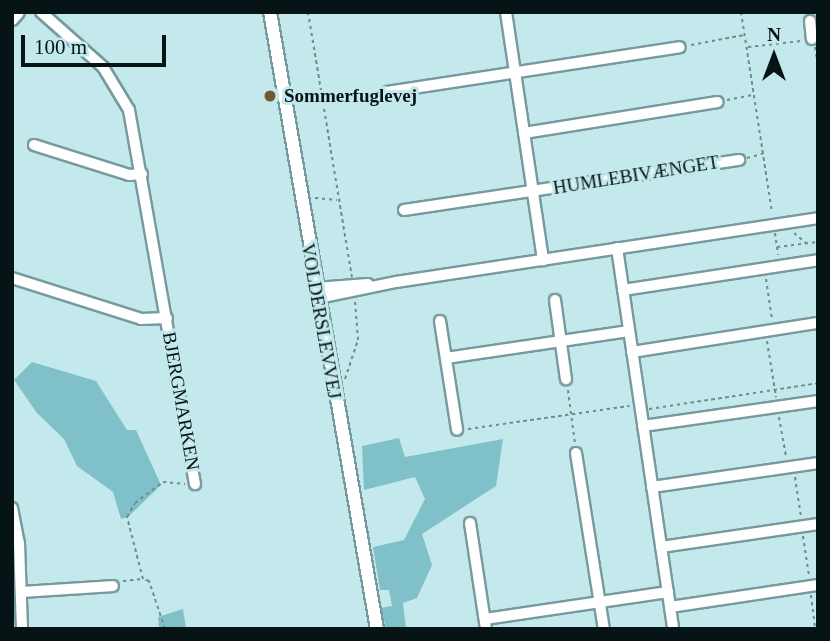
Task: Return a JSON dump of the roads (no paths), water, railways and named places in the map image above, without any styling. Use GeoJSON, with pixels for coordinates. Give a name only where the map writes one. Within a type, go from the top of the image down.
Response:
{"type":"FeatureCollection","features":[{"type":"Feature","properties":{"kind":"street"},"geometry":{"type":"LineString","coordinates":[[12,19],[18,12]]}},
{"type":"Feature","properties":{"kind":"street","name":"BJERGMARKEN"},"geometry":{"type":"LineString","coordinates":[[41,12],[84,47],[118,86],[129,110],[195,484]]}},
{"type":"Feature","properties":{"kind":"street","name":"VOLDERSLEVVEJ"},"geometry":{"type":"LineString","coordinates":[[270,12],[377,629]]}},
{"type":"Feature","properties":{"kind":"street","name":"HUMLEBIVÆNGET"},"geometry":{"type":"LineString","coordinates":[[508,13],[543,260]]}},
{"type":"Feature","properties":{"kind":"street"},"geometry":{"type":"LineString","coordinates":[[387,92],[680,47]]}},
{"type":"Feature","properties":{"kind":"street"},"geometry":{"type":"LineString","coordinates":[[524,132],[718,102]]}},
{"type":"Feature","properties":{"kind":"street"},"geometry":{"type":"LineString","coordinates":[[34,145],[129,175],[142,174]]}},
{"type":"Feature","properties":{"kind":"street","name":"HUMLEBIVÆNGET"},"geometry":{"type":"LineString","coordinates":[[404,210],[739,160]]}},
{"type":"Feature","properties":{"kind":"street"},"geometry":{"type":"LineString","coordinates":[[317,293],[818,218]]}},
{"type":"Feature","properties":{"kind":"street"},"geometry":{"type":"LineString","coordinates":[[617,248],[673,629]]}},
{"type":"Feature","properties":{"kind":"street"},"geometry":{"type":"LineString","coordinates":[[623,290],[818,260]]}},
{"type":"Feature","properties":{"kind":"street","name":"BJERGMARKEN"},"geometry":{"type":"LineString","coordinates":[[12,278],[141,319],[167,318]]}},
{"type":"Feature","properties":{"kind":"street"},"geometry":{"type":"LineString","coordinates":[[555,300],[566,379]]}},
{"type":"Feature","properties":{"kind":"street"},"geometry":{"type":"LineString","coordinates":[[440,321],[457,430]]}},
{"type":"Feature","properties":{"kind":"street"},"geometry":{"type":"LineString","coordinates":[[632,352],[818,323]]}},
{"type":"Feature","properties":{"kind":"street"},"geometry":{"type":"LineString","coordinates":[[446,358],[629,331]]}},
{"type":"Feature","properties":{"kind":"street"},"geometry":{"type":"LineString","coordinates":[[643,426],[818,401]]}},
{"type":"Feature","properties":{"kind":"street"},"geometry":{"type":"LineString","coordinates":[[576,453],[604,629]]}},
{"type":"Feature","properties":{"kind":"street"},"geometry":{"type":"LineString","coordinates":[[653,487],[818,463]]}},
{"type":"Feature","properties":{"kind":"street"},"geometry":{"type":"LineString","coordinates":[[12,508],[23,592],[22,629]]}},
{"type":"Feature","properties":{"kind":"street"},"geometry":{"type":"LineString","coordinates":[[470,523],[485,624],[668,592]]}},
{"type":"Feature","properties":{"kind":"street"},"geometry":{"type":"LineString","coordinates":[[661,547],[818,524]]}},
{"type":"Feature","properties":{"kind":"street"},"geometry":{"type":"LineString","coordinates":[[670,607],[814,585]]}},
{"type":"Feature","properties":{"kind":"street"},"geometry":{"type":"LineString","coordinates":[[23,592],[113,586]]}},
{"type":"Feature","properties":{"kind":"place","name":"Sommerfuglevej"},"geometry":{"type":"Point","coordinates":[270,96]}}]}
